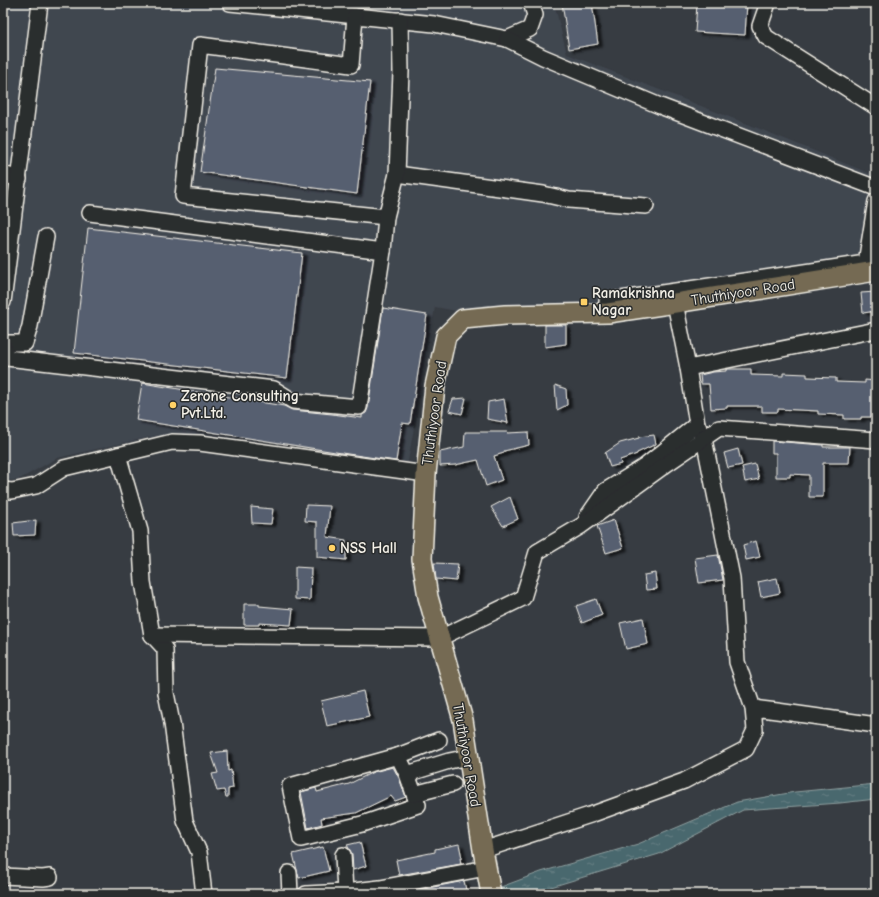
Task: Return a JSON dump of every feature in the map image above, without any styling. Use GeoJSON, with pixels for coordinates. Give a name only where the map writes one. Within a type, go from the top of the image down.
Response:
{"type":"FeatureCollection","features":[{"type":"Feature","properties":{"kind":"main road","name":"Thuthiyoor Road"},"geometry":{"type":"LineString","coordinates":[[487,873],[463,720],[428,597],[422,559],[426,474],[435,386],[446,336],[463,319],[504,315],[608,313],[876,271]]}},
{"type":"Feature","properties":{"kind":"street"},"geometry":{"type":"LineString","coordinates":[[3,302],[40,3]]}},
{"type":"Feature","properties":{"kind":"street"},"geometry":{"type":"LineString","coordinates":[[230,3],[434,24],[507,39],[543,57],[660,106],[876,188]]}},
{"type":"Feature","properties":{"kind":"street"},"geometry":{"type":"LineString","coordinates":[[507,39],[530,29],[535,15],[531,3]]}},
{"type":"Feature","properties":{"kind":"street"},"geometry":{"type":"LineString","coordinates":[[768,3],[760,26],[766,36],[876,107]]}},
{"type":"Feature","properties":{"kind":"street"},"geometry":{"type":"LineString","coordinates":[[355,16],[351,65],[200,45],[183,196],[386,217]]}},
{"type":"Feature","properties":{"kind":"street"},"geometry":{"type":"LineString","coordinates":[[46,237],[30,326],[25,343],[3,344],[7,358],[274,389],[293,401],[359,406],[383,251],[386,217],[397,174],[401,72],[400,20]]}},
{"type":"Feature","properties":{"kind":"street"},"geometry":{"type":"LineString","coordinates":[[3,174],[19,178]]}},
{"type":"Feature","properties":{"kind":"street"},"geometry":{"type":"LineString","coordinates":[[397,174],[543,194],[569,200],[646,206]]}},
{"type":"Feature","properties":{"kind":"street"},"geometry":{"type":"LineString","coordinates":[[608,313],[607,301],[866,263],[876,200]]}},
{"type":"Feature","properties":{"kind":"street"},"geometry":{"type":"LineString","coordinates":[[90,213],[383,251]]}},
{"type":"Feature","properties":{"kind":"street"},"geometry":{"type":"LineString","coordinates":[[306,894],[380,888],[487,873],[593,814],[684,780],[746,749],[755,730],[753,708],[737,662],[732,578],[704,439],[697,424],[675,303]]}},
{"type":"Feature","properties":{"kind":"street"},"geometry":{"type":"LineString","coordinates":[[688,368],[876,330]]}},
{"type":"Feature","properties":{"kind":"street"},"geometry":{"type":"LineString","coordinates":[[581,526],[605,491],[644,467],[697,424]]}},
{"type":"Feature","properties":{"kind":"street"},"geometry":{"type":"LineString","coordinates":[[152,635],[440,638],[523,598],[537,552],[581,526],[719,428],[876,440]]}},
{"type":"Feature","properties":{"kind":"street","name":"Thuthiyoor Road"},"geometry":{"type":"LineString","coordinates":[[3,490],[12,491],[36,486],[64,468],[172,442],[200,443],[426,474]]}},
{"type":"Feature","properties":{"kind":"street"},"geometry":{"type":"LineString","coordinates":[[118,455],[140,531],[143,582],[152,635],[165,649],[166,693],[172,723],[185,821],[199,852],[204,894]]}},
{"type":"Feature","properties":{"kind":"street"},"geometry":{"type":"LineString","coordinates":[[753,708],[876,725]]}},
{"type":"Feature","properties":{"kind":"street"},"geometry":{"type":"LineString","coordinates":[[398,756],[418,805],[362,824],[301,839],[290,786],[398,756],[439,740]]}},
{"type":"Feature","properties":{"kind":"street"},"geometry":{"type":"LineString","coordinates":[[406,774],[449,761],[469,757]]}},
{"type":"Feature","properties":{"kind":"street"},"geometry":{"type":"LineString","coordinates":[[414,794],[453,784]]}},
{"type":"Feature","properties":{"kind":"street"},"geometry":{"type":"LineString","coordinates":[[343,855],[345,892]]}},
{"type":"Feature","properties":{"kind":"street"},"geometry":{"type":"LineString","coordinates":[[289,873],[290,894]]}},
{"type":"Feature","properties":{"kind":"street"},"geometry":{"type":"LineString","coordinates":[[3,876],[50,877]]}},
{"type":"Feature","properties":{"kind":"shaded area"},"geometry":{"type":"Polygon","coordinates":[[[3,3],[554,3],[567,54],[876,176],[875,265],[612,308],[479,315],[435,307],[407,467],[208,435],[155,436],[57,458],[18,480],[3,480],[3,3]]]}},
{"type":"Feature","properties":{"kind":"water"},"geometry":{"type":"Polygon","coordinates":[[[876,784],[876,799],[743,810],[659,854],[528,894],[482,894],[541,872],[638,844],[737,802],[795,792],[876,784]]]}},
{"type":"Feature","properties":{"kind":"building"},"geometry":{"type":"Polygon","coordinates":[[[562,3],[592,3],[598,44],[569,49],[562,3]]]}},
{"type":"Feature","properties":{"kind":"building"},"geometry":{"type":"Polygon","coordinates":[[[747,3],[745,35],[695,32],[697,4],[747,3]]]}},
{"type":"Feature","properties":{"kind":"building"},"geometry":{"type":"Polygon","coordinates":[[[215,68],[370,82],[357,194],[200,172],[215,68]]]}},
{"type":"Feature","properties":{"kind":"building"},"geometry":{"type":"Polygon","coordinates":[[[88,228],[302,253],[287,378],[74,353],[88,228]]]}},
{"type":"Feature","properties":{"kind":"building"},"geometry":{"type":"Polygon","coordinates":[[[876,292],[876,311],[863,313],[861,293],[876,292]]]}},
{"type":"Feature","properties":{"kind":"building"},"geometry":{"type":"Polygon","coordinates":[[[383,308],[427,315],[410,424],[402,423],[396,461],[136,420],[142,383],[284,406],[292,410],[362,418],[362,415],[366,413],[368,408],[383,308]]]}},
{"type":"Feature","properties":{"kind":"building"},"geometry":{"type":"Polygon","coordinates":[[[545,325],[566,325],[566,344],[545,347],[545,325]]]}},
{"type":"Feature","properties":{"kind":"building"},"geometry":{"type":"Polygon","coordinates":[[[726,369],[751,369],[751,375],[783,376],[783,373],[807,374],[807,377],[836,378],[836,382],[865,383],[865,380],[876,381],[876,417],[844,419],[844,415],[818,414],[818,411],[778,409],[778,412],[762,412],[762,406],[727,406],[727,408],[711,409],[709,384],[701,384],[700,375],[726,371],[726,369]]]}},
{"type":"Feature","properties":{"kind":"building"},"geometry":{"type":"Polygon","coordinates":[[[555,385],[566,389],[567,405],[557,410],[555,385]]]}},
{"type":"Feature","properties":{"kind":"building"},"geometry":{"type":"Polygon","coordinates":[[[466,398],[462,414],[449,411],[453,399],[466,398]]]}},
{"type":"Feature","properties":{"kind":"building"},"geometry":{"type":"Polygon","coordinates":[[[504,399],[508,423],[487,419],[488,402],[504,399]]]}},
{"type":"Feature","properties":{"kind":"building"},"geometry":{"type":"Polygon","coordinates":[[[465,432],[528,432],[529,445],[504,451],[504,453],[494,456],[502,480],[486,486],[478,460],[455,465],[440,466],[440,452],[464,447],[465,432]]]}},
{"type":"Feature","properties":{"kind":"building"},"geometry":{"type":"Polygon","coordinates":[[[654,435],[656,444],[637,454],[620,460],[621,464],[610,467],[605,453],[620,443],[639,437],[654,435]]]}},
{"type":"Feature","properties":{"kind":"building"},"geometry":{"type":"Polygon","coordinates":[[[772,441],[823,445],[823,447],[850,447],[849,463],[823,463],[823,497],[809,497],[809,475],[790,474],[790,477],[776,477],[776,453],[772,453],[772,441]]]}},
{"type":"Feature","properties":{"kind":"building"},"geometry":{"type":"Polygon","coordinates":[[[738,449],[742,465],[728,468],[724,453],[738,449]]]}},
{"type":"Feature","properties":{"kind":"building"},"geometry":{"type":"Polygon","coordinates":[[[755,464],[759,479],[745,482],[742,467],[755,464]]]}},
{"type":"Feature","properties":{"kind":"building"},"geometry":{"type":"Polygon","coordinates":[[[510,497],[518,519],[503,526],[491,507],[510,497]]]}},
{"type":"Feature","properties":{"kind":"building"},"geometry":{"type":"Polygon","coordinates":[[[306,505],[330,506],[327,537],[346,540],[346,560],[317,557],[317,522],[305,521],[306,505]]]}},
{"type":"Feature","properties":{"kind":"building"},"geometry":{"type":"Polygon","coordinates":[[[251,507],[273,509],[271,524],[252,523],[251,507]]]}},
{"type":"Feature","properties":{"kind":"building"},"geometry":{"type":"Polygon","coordinates":[[[36,520],[35,535],[14,536],[13,523],[36,520]]]}},
{"type":"Feature","properties":{"kind":"building"},"geometry":{"type":"Polygon","coordinates":[[[614,520],[623,548],[606,553],[597,526],[614,520]]]}},
{"type":"Feature","properties":{"kind":"building"},"geometry":{"type":"Polygon","coordinates":[[[756,541],[760,557],[746,560],[743,545],[756,541]]]}},
{"type":"Feature","properties":{"kind":"building"},"geometry":{"type":"Polygon","coordinates":[[[718,555],[723,580],[699,583],[695,558],[718,555]]]}},
{"type":"Feature","properties":{"kind":"building"},"geometry":{"type":"Polygon","coordinates":[[[434,563],[458,564],[456,581],[436,579],[434,563]]]}},
{"type":"Feature","properties":{"kind":"building"},"geometry":{"type":"Polygon","coordinates":[[[295,567],[311,568],[310,600],[295,599],[295,567]]]}},
{"type":"Feature","properties":{"kind":"building"},"geometry":{"type":"Polygon","coordinates":[[[655,573],[657,589],[646,590],[644,575],[655,573]]]}},
{"type":"Feature","properties":{"kind":"building"},"geometry":{"type":"Polygon","coordinates":[[[777,578],[780,593],[761,597],[758,582],[777,578]]]}},
{"type":"Feature","properties":{"kind":"building"},"geometry":{"type":"Polygon","coordinates":[[[596,599],[602,615],[582,623],[576,606],[596,599]]]}},
{"type":"Feature","properties":{"kind":"building"},"geometry":{"type":"Polygon","coordinates":[[[244,604],[259,604],[259,606],[293,609],[291,625],[259,623],[259,625],[244,625],[244,604]]]}},
{"type":"Feature","properties":{"kind":"building"},"geometry":{"type":"Polygon","coordinates":[[[643,618],[648,644],[626,649],[620,623],[643,618]]]}},
{"type":"Feature","properties":{"kind":"building"},"geometry":{"type":"Polygon","coordinates":[[[363,691],[369,717],[327,726],[321,701],[363,691]]]}},
{"type":"Feature","properties":{"kind":"building"},"geometry":{"type":"Polygon","coordinates":[[[227,751],[228,771],[231,770],[233,788],[228,789],[228,797],[226,797],[224,790],[217,791],[212,774],[218,773],[211,753],[227,751]]]}},
{"type":"Feature","properties":{"kind":"building"},"geometry":{"type":"Polygon","coordinates":[[[393,767],[406,797],[395,801],[391,796],[356,813],[321,818],[322,824],[308,828],[301,792],[316,788],[317,792],[349,784],[373,772],[393,767]]]}},
{"type":"Feature","properties":{"kind":"building"},"geometry":{"type":"Polygon","coordinates":[[[360,842],[366,866],[353,870],[352,854],[347,845],[360,842]]]}},
{"type":"Feature","properties":{"kind":"building"},"geometry":{"type":"Polygon","coordinates":[[[459,844],[462,858],[460,858],[461,864],[399,875],[396,860],[435,852],[435,849],[459,844]]]}},
{"type":"Feature","properties":{"kind":"building"},"geometry":{"type":"Polygon","coordinates":[[[323,847],[329,871],[299,878],[293,854],[323,847]]]}},
{"type":"Feature","properties":{"kind":"building"},"geometry":{"type":"Polygon","coordinates":[[[464,881],[466,890],[445,894],[403,894],[403,893],[464,881]]]}},
{"type":"Feature","properties":{"kind":"place","name":"Ramakrishna Nagar"},"geometry":{"type":"Point","coordinates":[584,302]}},
{"type":"Feature","properties":{"kind":"place","name":"Zerone Consulting Pvt.Ltd."},"geometry":{"type":"Point","coordinates":[173,405]}},
{"type":"Feature","properties":{"kind":"place","name":"NSS Hall"},"geometry":{"type":"Point","coordinates":[332,548]}}]}
